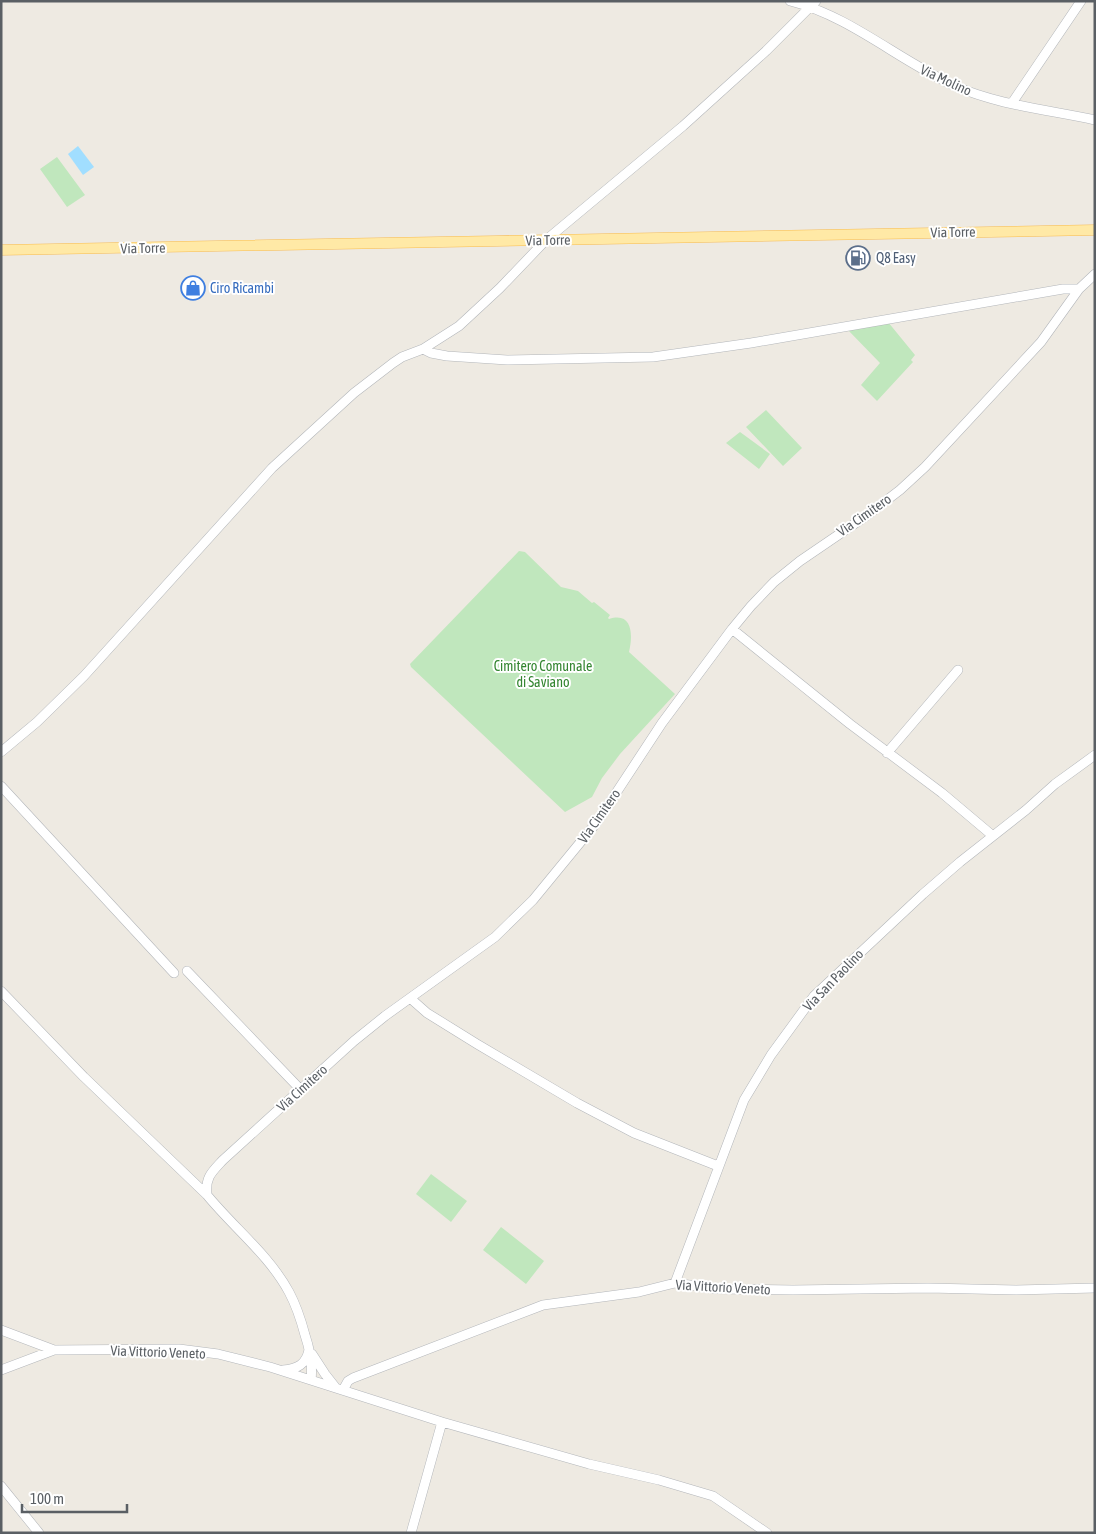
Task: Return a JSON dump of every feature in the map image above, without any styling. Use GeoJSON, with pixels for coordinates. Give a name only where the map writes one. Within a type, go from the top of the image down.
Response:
{"type":"FeatureCollection","features":[{"type":"Feature","properties":{"kind":"main road","name":"Via Torre"},"geometry":{"type":"LineString","coordinates":[[1,250],[1092,232]]}},
{"type":"Feature","properties":{"kind":"street","name":"Via Molino"},"geometry":{"type":"LineString","coordinates":[[790,1],[814,4],[894,53],[948,83],[981,95],[1012,103],[1095,120]]}},
{"type":"Feature","properties":{"kind":"street"},"geometry":{"type":"LineString","coordinates":[[1012,103],[1081,1]]}},
{"type":"Feature","properties":{"kind":"street"},"geometry":{"type":"LineString","coordinates":[[1,752],[38,722],[84,676],[272,468],[354,393],[393,363],[402,357],[424,349],[459,326],[500,288],[546,240],[683,126],[766,51],[814,4]]}},
{"type":"Feature","properties":{"kind":"street","name":"Via Cimitero"},"geometry":{"type":"LineString","coordinates":[[208,1196],[206,1186],[210,1175],[354,1040],[495,937],[533,900],[597,822],[662,723],[732,629],[774,582],[800,561],[866,516],[900,490],[925,467],[1041,342],[1079,289],[1095,274]]}},
{"type":"Feature","properties":{"kind":"street"},"geometry":{"type":"LineString","coordinates":[[424,349],[431,353],[447,356],[507,360],[653,357],[751,344],[1063,289],[1079,289]]}},
{"type":"Feature","properties":{"kind":"street"},"geometry":{"type":"LineString","coordinates":[[732,629],[887,753],[942,793],[993,836]]}},
{"type":"Feature","properties":{"kind":"street"},"geometry":{"type":"LineString","coordinates":[[887,753],[958,670]]}},
{"type":"Feature","properties":{"kind":"street","name":"Via San Paolino"},"geometry":{"type":"LineString","coordinates":[[676,1283],[744,1100],[771,1055],[814,996],[923,894],[1055,784],[1095,755]]}},
{"type":"Feature","properties":{"kind":"street"},"geometry":{"type":"LineString","coordinates":[[1,786],[174,973]]}},
{"type":"Feature","properties":{"kind":"street"},"geometry":{"type":"LineString","coordinates":[[187,971],[301,1090]]}},
{"type":"Feature","properties":{"kind":"street"},"geometry":{"type":"LineString","coordinates":[[1,991],[84,1077],[208,1196],[278,1275],[289,1292],[300,1317],[312,1362],[311,1380]]}},
{"type":"Feature","properties":{"kind":"street"},"geometry":{"type":"LineString","coordinates":[[410,998],[485,1049],[577,1103],[634,1133],[718,1166]]}},
{"type":"Feature","properties":{"kind":"street","name":"Via Vittorio Veneto"},"geometry":{"type":"LineString","coordinates":[[339,1389],[353,1378],[543,1304],[639,1292],[676,1283],[717,1289],[793,1290],[1095,1288]]}},
{"type":"Feature","properties":{"kind":"street","name":"Via Vittorio Veneto"},"geometry":{"type":"LineString","coordinates":[[1,1330],[54,1350],[179,1349],[218,1354],[281,1370],[442,1422],[589,1464],[659,1480],[713,1496],[767,1533]]}},
{"type":"Feature","properties":{"kind":"street"},"geometry":{"type":"LineString","coordinates":[[281,1370],[299,1367],[307,1358],[309,1349]]}},
{"type":"Feature","properties":{"kind":"street"},"geometry":{"type":"LineString","coordinates":[[309,1349],[325,1374],[339,1389]]}},
{"type":"Feature","properties":{"kind":"street"},"geometry":{"type":"LineString","coordinates":[[1,1370],[54,1350]]}},
{"type":"Feature","properties":{"kind":"street"},"geometry":{"type":"LineString","coordinates":[[411,1533],[442,1422]]}},
{"type":"Feature","properties":{"kind":"street"},"geometry":{"type":"LineString","coordinates":[[1,1486],[39,1533]]}},
{"type":"Feature","properties":{"kind":"green space"},"geometry":{"type":"Polygon","coordinates":[[[57,157],[85,195],[67,207],[40,169],[57,157]]]}},
{"type":"Feature","properties":{"kind":"green space"},"geometry":{"type":"Polygon","coordinates":[[[888,322],[915,355],[911,360],[913,362],[877,401],[861,385],[880,363],[847,329],[888,322]]]}},
{"type":"Feature","properties":{"kind":"green space"},"geometry":{"type":"Polygon","coordinates":[[[766,410],[802,448],[783,466],[746,427],[766,410]]]}},
{"type":"Feature","properties":{"kind":"green space"},"geometry":{"type":"Polygon","coordinates":[[[740,432],[770,454],[759,469],[726,443],[740,432]]]}},
{"type":"Feature","properties":{"kind":"green space","name":"Cimitero Comunale di Saviano"},"geometry":{"type":"Polygon","coordinates":[[[519,551],[525,552],[561,587],[578,591],[592,603],[594,602],[610,615],[609,619],[617,617],[627,622],[631,632],[629,652],[675,694],[620,754],[602,778],[592,797],[565,812],[410,664],[519,551]]]}},
{"type":"Feature","properties":{"kind":"green space"},"geometry":{"type":"Polygon","coordinates":[[[431,1174],[467,1201],[451,1222],[416,1194],[431,1174]]]}},
{"type":"Feature","properties":{"kind":"green space"},"geometry":{"type":"Polygon","coordinates":[[[501,1227],[544,1261],[526,1284],[483,1250],[501,1227]]]}},
{"type":"Feature","properties":{"kind":"water"},"geometry":{"type":"Polygon","coordinates":[[[78,146],[94,167],[83,175],[68,154],[78,146]]]}},
{"type":"Feature","properties":{"kind":"place","name":"Q8 Easy"},"geometry":{"type":"Point","coordinates":[858,258]}},
{"type":"Feature","properties":{"kind":"place","name":"Ciro Ricambi"},"geometry":{"type":"Point","coordinates":[193,288]}}]}
